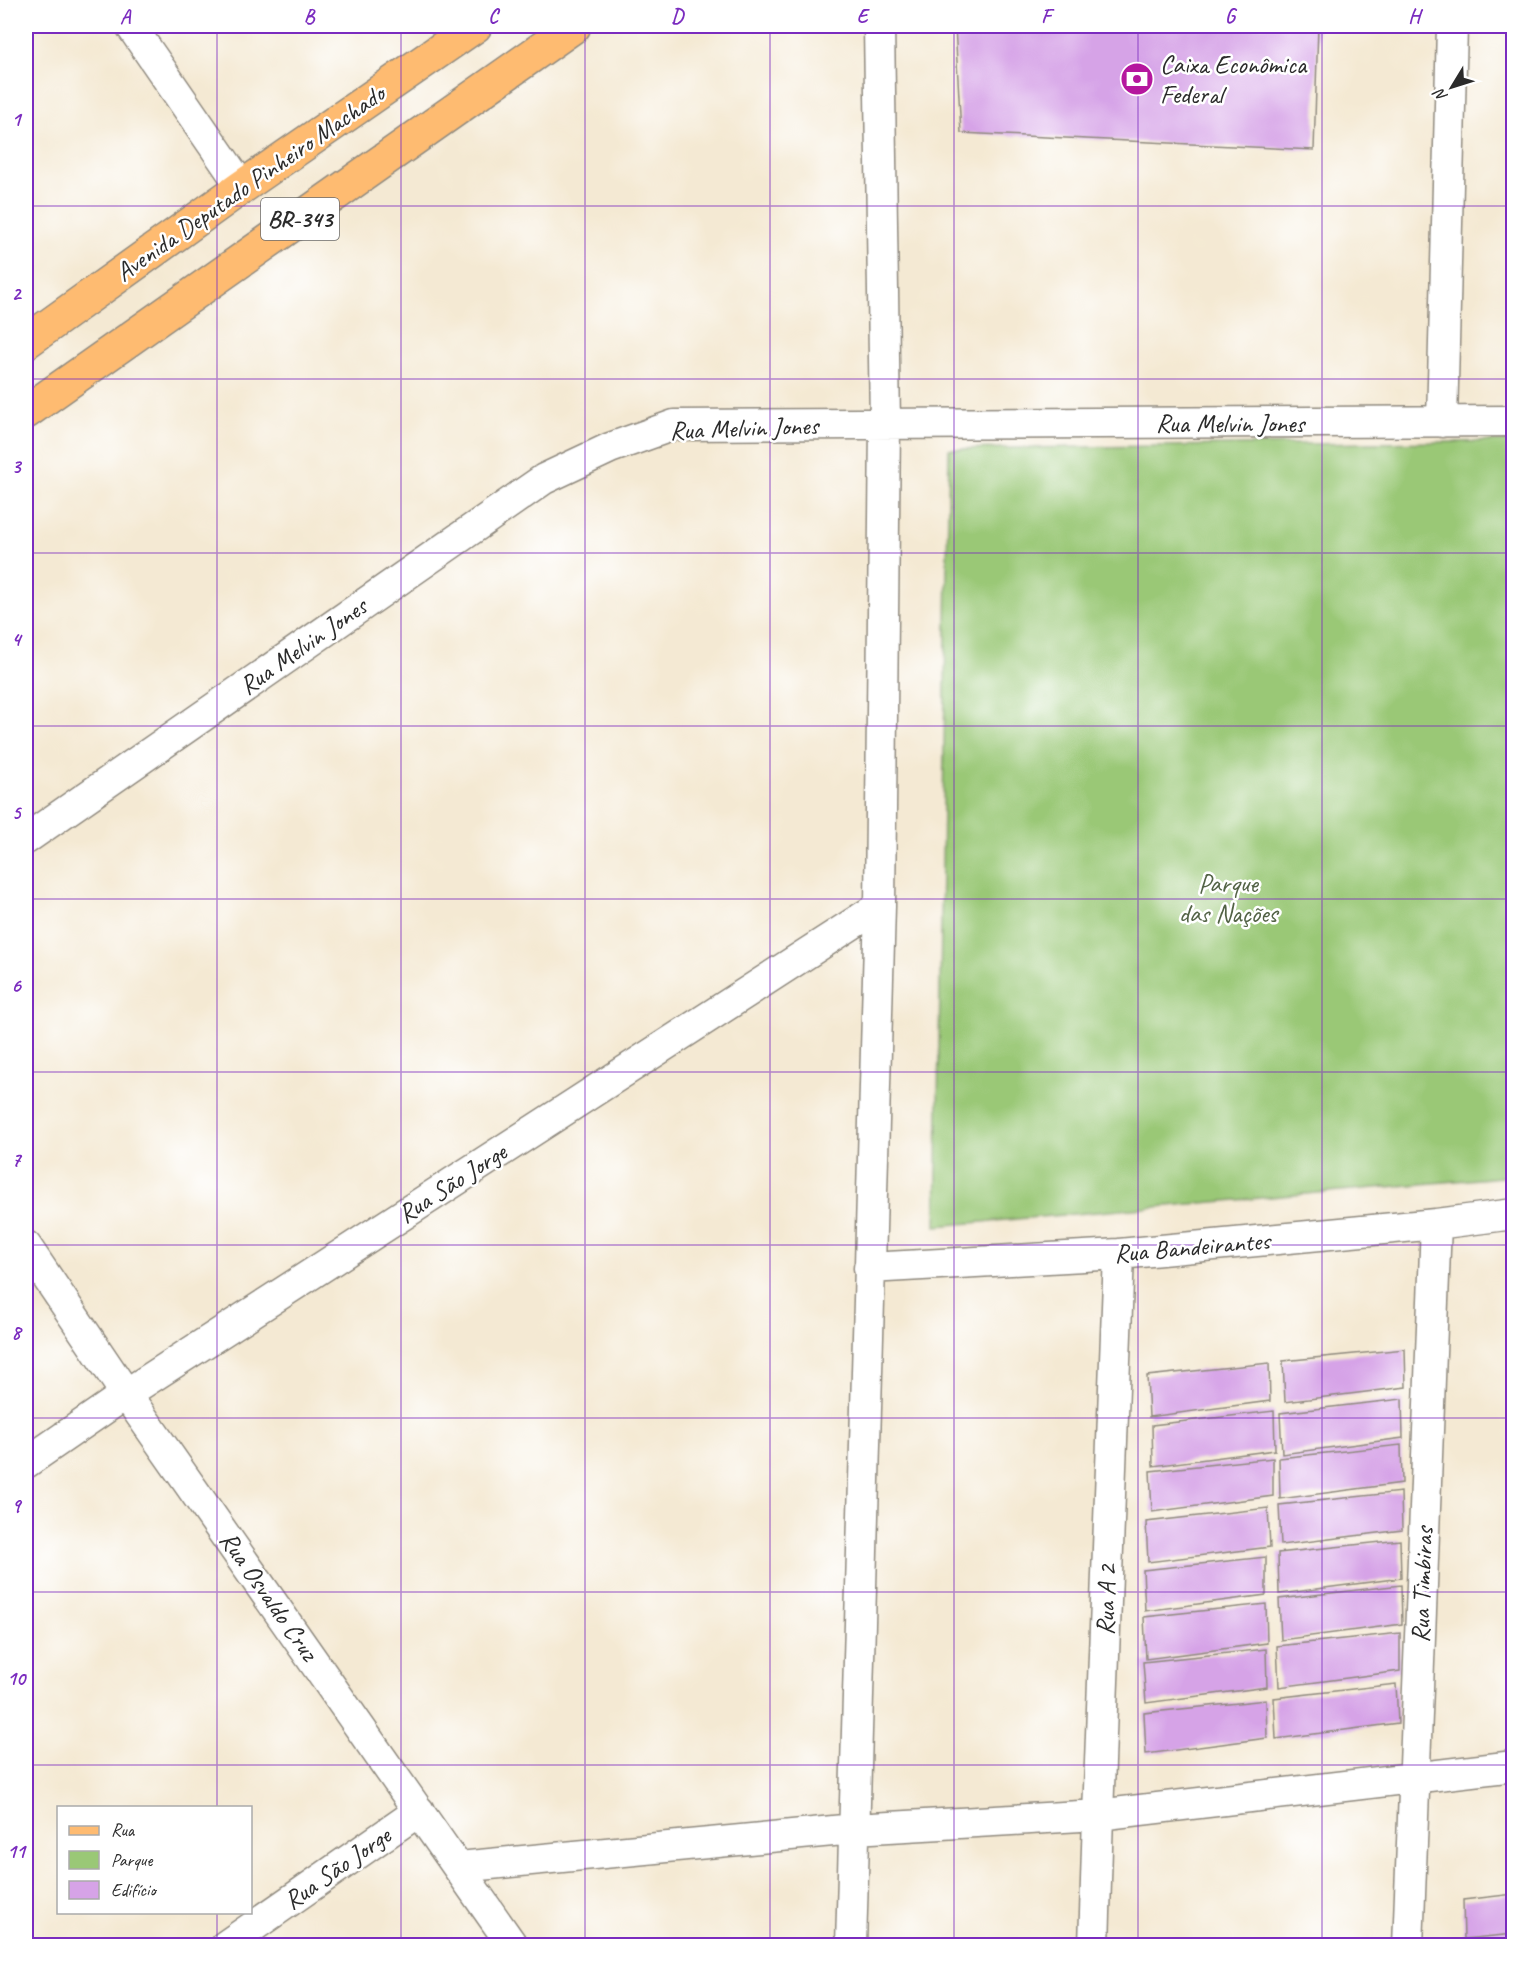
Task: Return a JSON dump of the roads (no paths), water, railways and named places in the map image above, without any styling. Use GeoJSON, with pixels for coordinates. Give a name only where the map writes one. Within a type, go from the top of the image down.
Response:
{"type":"FeatureCollection","features":[{"type":"Feature","properties":{"kind":"main road","name":"Avenida Deputado Pinheiro Machado"},"geometry":{"type":"LineString","coordinates":[[26,342],[242,187],[475,26]]}},
{"type":"Feature","properties":{"kind":"main road","name":"BR-343"},"geometry":{"type":"LineString","coordinates":[[26,412],[574,26]]}},
{"type":"Feature","properties":{"kind":"street"},"geometry":{"type":"LineString","coordinates":[[131,26],[242,187]]}},
{"type":"Feature","properties":{"kind":"street"},"geometry":{"type":"LineString","coordinates":[[851,1946],[880,906],[885,424],[879,26]]}},
{"type":"Feature","properties":{"kind":"street"},"geometry":{"type":"LineString","coordinates":[[1442,422],[1452,26]]}},
{"type":"Feature","properties":{"kind":"street","name":"Rua Melvin Jones"},"geometry":{"type":"LineString","coordinates":[[26,839],[544,479],[610,448],[674,426],[1514,421]]}},
{"type":"Feature","properties":{"kind":"street","name":"Rua São Jorge"},"geometry":{"type":"LineString","coordinates":[[26,1463],[126,1394],[880,906]]}},
{"type":"Feature","properties":{"kind":"street","name":"Rua Bandeirantes"},"geometry":{"type":"LineString","coordinates":[[869,1268],[1119,1254],[1436,1224],[1514,1214]]}},
{"type":"Feature","properties":{"kind":"street","name":"Rua Timbiras"},"geometry":{"type":"LineString","coordinates":[[1408,1946],[1436,1224]]}},
{"type":"Feature","properties":{"kind":"street","name":"Rua Osvaldo Cruz"},"geometry":{"type":"LineString","coordinates":[[26,1246],[126,1394],[513,1946]]}},
{"type":"Feature","properties":{"kind":"street","name":"Rua A 2"},"geometry":{"type":"LineString","coordinates":[[1095,1946],[1119,1254]]}},
{"type":"Feature","properties":{"kind":"street"},"geometry":{"type":"LineString","coordinates":[[459,1868],[854,1829],[1098,1815],[1514,1766]]}},
{"type":"Feature","properties":{"kind":"street","name":"Rua São Jorge"},"geometry":{"type":"LineString","coordinates":[[225,1946],[419,1811]]}},
{"type":"Feature","properties":{"kind":"place","name":"Caixa Econômica Federal"},"geometry":{"type":"Point","coordinates":[1137,79]}},
{"type":"Feature","properties":{"kind":"park label","name":"Parque das Nações"},"geometry":{"type":"Point","coordinates":[1228,898]}}]}
